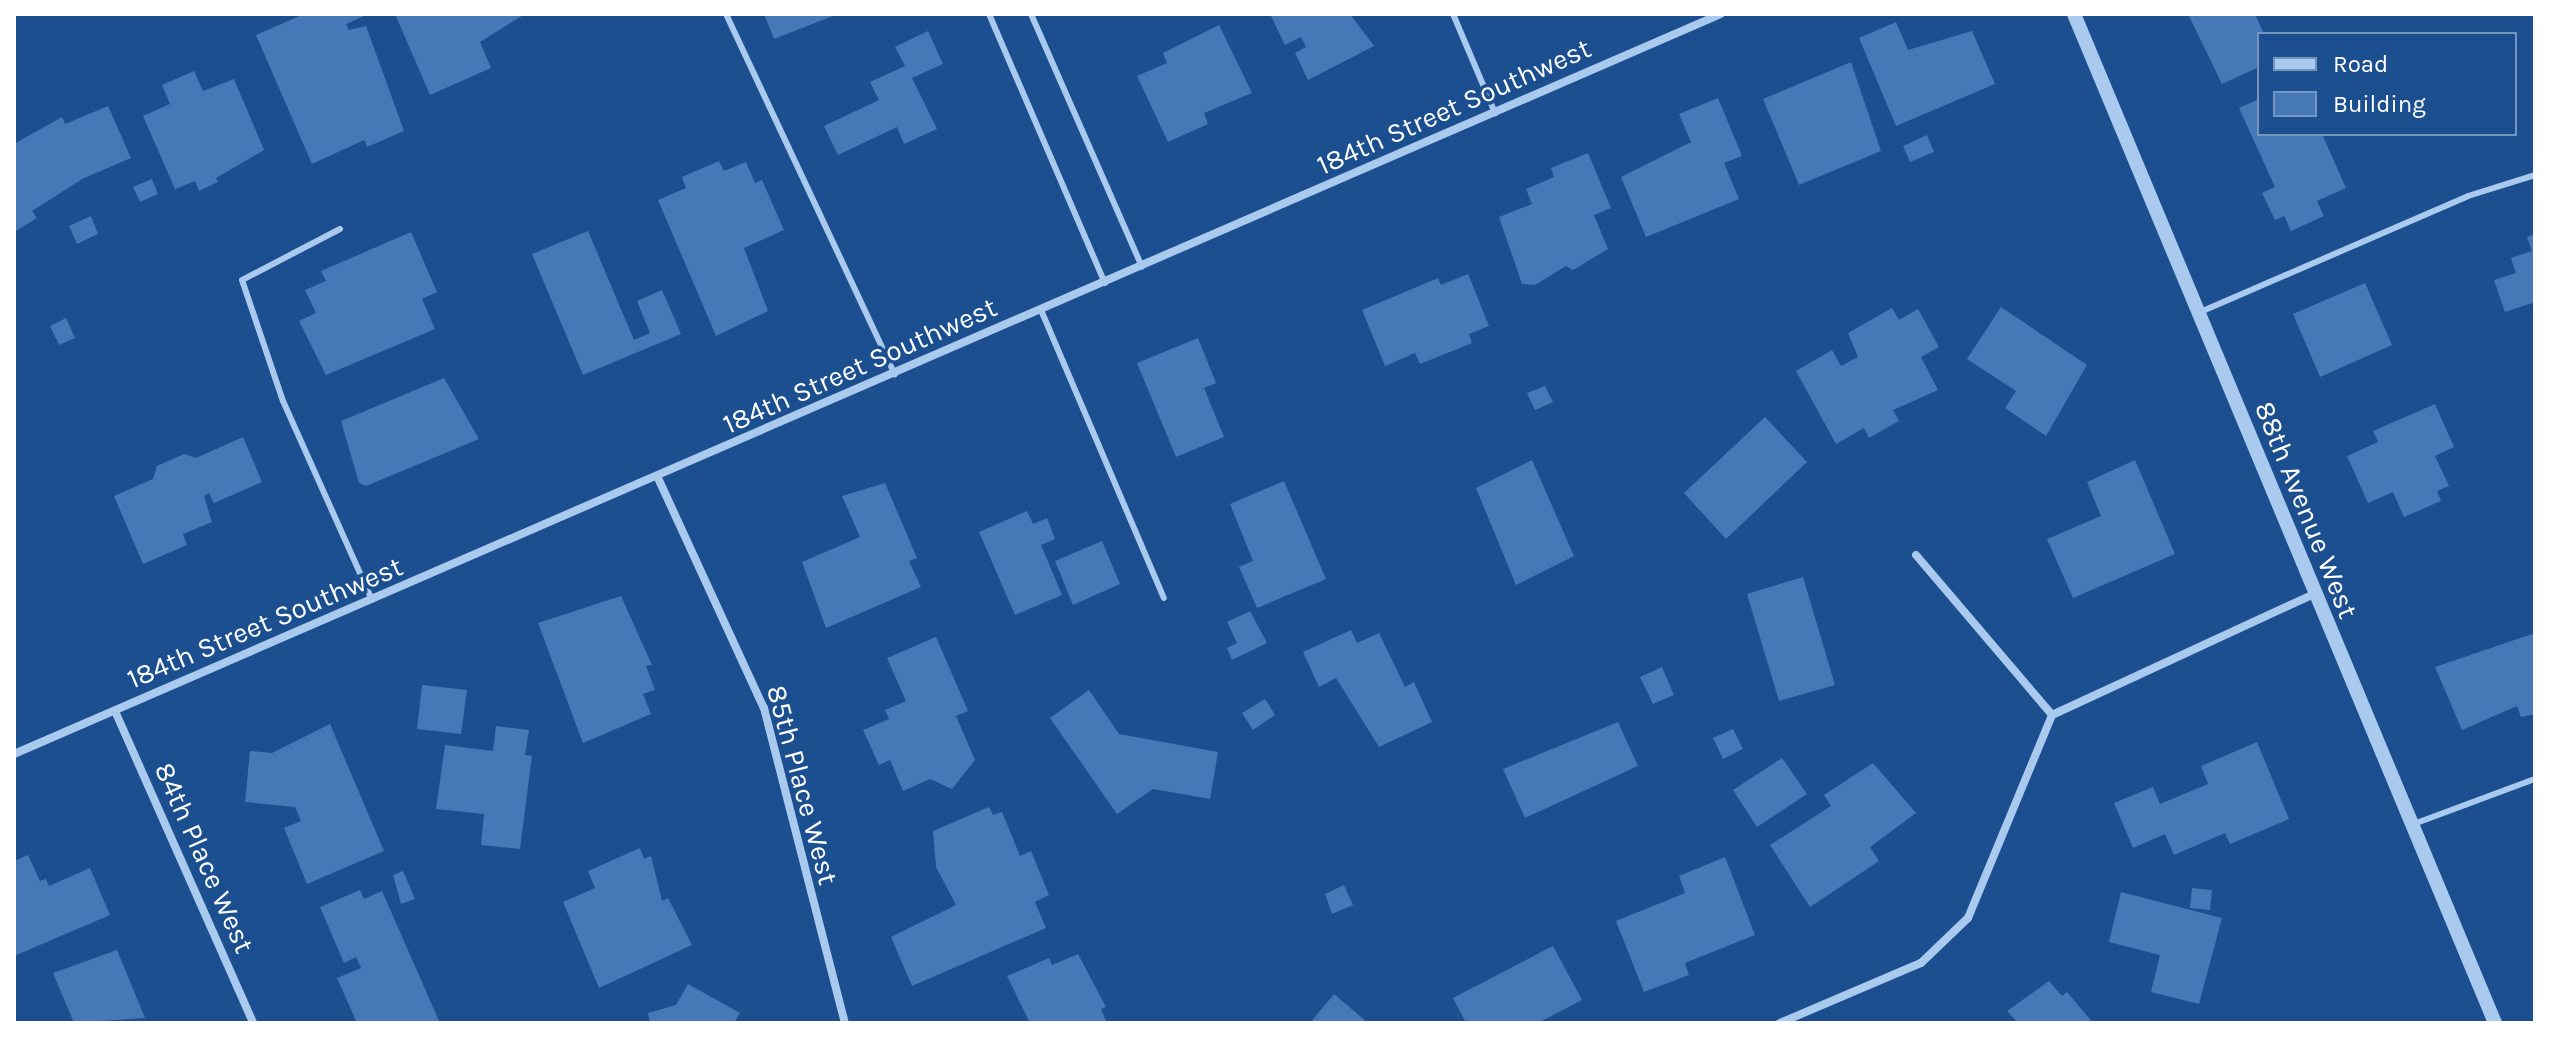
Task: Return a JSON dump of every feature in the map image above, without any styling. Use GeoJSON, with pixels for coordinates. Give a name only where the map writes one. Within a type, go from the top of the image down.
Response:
{"type":"FeatureCollection","features":[{"type":"Feature","properties":{"kind":"street","name":"184th Street Southwest"},"geometry":{"type":"LineString","coordinates":[[14,754],[658,478],[1721,14]]}},
{"type":"Feature","properties":{"kind":"street","name":"88th Avenue West"},"geometry":{"type":"LineString","coordinates":[[2074,14],[2312,595],[2495,1023]]}},
{"type":"Feature","properties":{"kind":"street","name":"85th Place West"},"geometry":{"type":"LineString","coordinates":[[658,478],[764,708],[845,1023]]}},
{"type":"Feature","properties":{"kind":"street"},"geometry":{"type":"LineString","coordinates":[[1916,555],[2052,715]]}},
{"type":"Feature","properties":{"kind":"street"},"geometry":{"type":"LineString","coordinates":[[1780,1023],[1921,963],[1968,918],[2052,715],[2312,595]]}},
{"type":"Feature","properties":{"kind":"street","name":"84th Place West"},"geometry":{"type":"LineString","coordinates":[[115,711],[253,1023]]}},
{"type":"Feature","properties":{"kind":"lane"},"geometry":{"type":"LineString","coordinates":[[726,14],[895,374]]}},
{"type":"Feature","properties":{"kind":"lane"},"geometry":{"type":"LineString","coordinates":[[989,14],[1105,283]]}},
{"type":"Feature","properties":{"kind":"lane"},"geometry":{"type":"LineString","coordinates":[[1031,14],[1142,267]]}},
{"type":"Feature","properties":{"kind":"lane"},"geometry":{"type":"LineString","coordinates":[[1453,14],[1495,113]]}},
{"type":"Feature","properties":{"kind":"lane"},"geometry":{"type":"LineString","coordinates":[[2197,314],[2468,196],[2535,175]]}},
{"type":"Feature","properties":{"kind":"lane"},"geometry":{"type":"LineString","coordinates":[[340,229],[242,280],[283,401],[373,601]]}},
{"type":"Feature","properties":{"kind":"lane"},"geometry":{"type":"LineString","coordinates":[[1041,310],[1164,598]]}},
{"type":"Feature","properties":{"kind":"lane"},"geometry":{"type":"LineString","coordinates":[[2410,825],[2535,779]]}},
{"type":"Feature","properties":{"kind":"building"},"geometry":{"type":"Polygon","coordinates":[[[304,14],[369,14],[346,24],[349,30],[366,26],[404,131],[367,147],[364,140],[312,164],[256,35],[304,14]]]}},
{"type":"Feature","properties":{"kind":"building"},"geometry":{"type":"Polygon","coordinates":[[[395,14],[525,14],[480,42],[491,68],[430,95],[395,14]]]}},
{"type":"Feature","properties":{"kind":"building"},"geometry":{"type":"Polygon","coordinates":[[[764,14],[838,14],[774,39],[764,14]]]}},
{"type":"Feature","properties":{"kind":"building"},"geometry":{"type":"Polygon","coordinates":[[[1270,14],[1350,14],[1374,46],[1308,80],[1295,53],[1306,47],[1301,37],[1285,45],[1270,14]]]}},
{"type":"Feature","properties":{"kind":"building"},"geometry":{"type":"Polygon","coordinates":[[[2188,14],[2255,14],[2263,32],[2257,32],[2257,68],[2222,84],[2188,14]]]}},
{"type":"Feature","properties":{"kind":"building"},"geometry":{"type":"Polygon","coordinates":[[[1896,22],[1908,50],[1972,31],[1995,84],[1896,126],[1859,38],[1896,22]]]}},
{"type":"Feature","properties":{"kind":"building"},"geometry":{"type":"Polygon","coordinates":[[[1219,25],[1252,93],[1204,113],[1208,124],[1168,142],[1137,76],[1167,63],[1163,53],[1219,25]]]}},
{"type":"Feature","properties":{"kind":"building"},"geometry":{"type":"Polygon","coordinates":[[[928,31],[943,64],[912,78],[937,129],[904,144],[897,127],[838,155],[824,126],[879,100],[870,82],[905,66],[895,47],[928,31]]]}},
{"type":"Feature","properties":{"kind":"building"},"geometry":{"type":"Polygon","coordinates":[[[1851,62],[1881,151],[1799,185],[1763,99],[1851,62]]]}},
{"type":"Feature","properties":{"kind":"building"},"geometry":{"type":"Polygon","coordinates":[[[194,71],[203,91],[234,79],[264,150],[216,178],[218,182],[199,191],[195,181],[175,189],[143,116],[170,104],[162,85],[194,71]]]}},
{"type":"Feature","properties":{"kind":"building"},"geometry":{"type":"Polygon","coordinates":[[[1718,98],[1742,156],[1724,163],[1739,199],[1646,237],[1621,177],[1691,142],[1679,114],[1718,98]]]}},
{"type":"Feature","properties":{"kind":"building"},"geometry":{"type":"Polygon","coordinates":[[[2257,100],[2257,136],[2323,136],[2346,188],[2317,201],[2324,216],[2291,231],[2284,216],[2275,220],[2262,193],[2275,187],[2239,108],[2257,100]]]}},
{"type":"Feature","properties":{"kind":"building"},"geometry":{"type":"Polygon","coordinates":[[[108,106],[131,158],[84,178],[32,211],[37,218],[14,232],[14,144],[62,117],[65,124],[108,106]]]}},
{"type":"Feature","properties":{"kind":"building"},"geometry":{"type":"Polygon","coordinates":[[[1927,135],[1934,152],[1910,162],[1903,146],[1927,135]]]}},
{"type":"Feature","properties":{"kind":"building"},"geometry":{"type":"Polygon","coordinates":[[[1588,153],[1611,208],[1594,215],[1608,249],[1573,270],[1566,266],[1535,285],[1522,284],[1499,217],[1532,204],[1526,189],[1554,177],[1551,168],[1588,153]]]}},
{"type":"Feature","properties":{"kind":"building"},"geometry":{"type":"Polygon","coordinates":[[[719,161],[724,171],[746,162],[755,183],[762,180],[784,230],[744,248],[768,311],[716,336],[658,200],[686,188],[682,177],[719,161]]]}},
{"type":"Feature","properties":{"kind":"building"},"geometry":{"type":"Polygon","coordinates":[[[152,179],[158,194],[140,202],[133,187],[152,179]]]}},
{"type":"Feature","properties":{"kind":"building"},"geometry":{"type":"Polygon","coordinates":[[[91,216],[98,234],[77,244],[69,226],[91,216]]]}},
{"type":"Feature","properties":{"kind":"building"},"geometry":{"type":"Polygon","coordinates":[[[588,231],[634,340],[650,333],[637,301],[662,290],[681,334],[583,375],[532,254],[588,231]]]}},
{"type":"Feature","properties":{"kind":"building"},"geometry":{"type":"Polygon","coordinates":[[[411,232],[437,292],[422,299],[435,329],[326,375],[299,321],[316,313],[305,290],[326,281],[321,271],[411,232]]]}},
{"type":"Feature","properties":{"kind":"building"},"geometry":{"type":"Polygon","coordinates":[[[2535,234],[2535,302],[2505,312],[2494,280],[2516,273],[2511,258],[2532,251],[2527,237],[2535,234]]]}},
{"type":"Feature","properties":{"kind":"building"},"geometry":{"type":"Polygon","coordinates":[[[1468,274],[1489,326],[1469,334],[1472,343],[1420,364],[1415,353],[1385,366],[1362,310],[1438,278],[1441,285],[1468,274]]]}},
{"type":"Feature","properties":{"kind":"building"},"geometry":{"type":"Polygon","coordinates":[[[2365,283],[2392,345],[2320,377],[2293,314],[2365,283]]]}},
{"type":"Feature","properties":{"kind":"building"},"geometry":{"type":"Polygon","coordinates":[[[2001,307],[2087,365],[2046,436],[2005,408],[2016,391],[1967,359],[2001,307]]]}},
{"type":"Feature","properties":{"kind":"building"},"geometry":{"type":"Polygon","coordinates":[[[1892,308],[1899,320],[1918,309],[1939,347],[1921,357],[1938,390],[1893,410],[1899,421],[1869,438],[1864,428],[1836,444],[1796,371],[1832,350],[1841,366],[1858,357],[1848,333],[1892,308]]]}},
{"type":"Feature","properties":{"kind":"building"},"geometry":{"type":"Polygon","coordinates":[[[66,318],[75,338],[59,345],[50,326],[66,318]]]}},
{"type":"Feature","properties":{"kind":"building"},"geometry":{"type":"Polygon","coordinates":[[[1198,338],[1216,383],[1204,388],[1224,437],[1176,457],[1137,363],[1198,338]]]}},
{"type":"Feature","properties":{"kind":"building"},"geometry":{"type":"Polygon","coordinates":[[[444,378],[479,439],[366,486],[359,483],[341,421],[444,378]]]}},
{"type":"Feature","properties":{"kind":"building"},"geometry":{"type":"Polygon","coordinates":[[[1545,386],[1553,402],[1535,410],[1527,393],[1545,386]]]}},
{"type":"Feature","properties":{"kind":"building"},"geometry":{"type":"Polygon","coordinates":[[[2435,404],[2454,447],[2435,456],[2449,486],[2437,491],[2441,501],[2404,517],[2393,492],[2368,503],[2347,456],[2378,442],[2373,431],[2435,404]]]}},
{"type":"Feature","properties":{"kind":"building"},"geometry":{"type":"Polygon","coordinates":[[[1765,417],[1807,462],[1726,539],[1684,493],[1765,417]]]}},
{"type":"Feature","properties":{"kind":"building"},"geometry":{"type":"Polygon","coordinates":[[[243,437],[262,482],[214,503],[209,493],[204,496],[212,522],[183,534],[187,545],[143,564],[114,496],[153,479],[157,466],[184,454],[196,458],[243,437]]]}},
{"type":"Feature","properties":{"kind":"building"},"geometry":{"type":"Polygon","coordinates":[[[1532,460],[1574,556],[1516,585],[1476,488],[1532,460]]]}},
{"type":"Feature","properties":{"kind":"building"},"geometry":{"type":"Polygon","coordinates":[[[2135,460],[2175,554],[2073,598],[2047,539],[2101,516],[2087,482],[2135,460]]]}},
{"type":"Feature","properties":{"kind":"building"},"geometry":{"type":"Polygon","coordinates":[[[1284,481],[1326,579],[1257,608],[1239,567],[1253,561],[1230,504],[1284,481]]]}},
{"type":"Feature","properties":{"kind":"building"},"geometry":{"type":"Polygon","coordinates":[[[885,483],[917,558],[909,561],[921,587],[826,628],[802,562],[860,537],[842,496],[885,483]]]}},
{"type":"Feature","properties":{"kind":"building"},"geometry":{"type":"Polygon","coordinates":[[[1027,511],[1033,524],[1047,518],[1055,539],[1041,545],[1062,595],[1015,615],[979,532],[1027,511]]]}},
{"type":"Feature","properties":{"kind":"building"},"geometry":{"type":"Polygon","coordinates":[[[1102,541],[1120,584],[1073,605],[1055,561],[1102,541]]]}},
{"type":"Feature","properties":{"kind":"building"},"geometry":{"type":"Polygon","coordinates":[[[1803,577],[1835,685],[1779,701],[1747,594],[1803,577]]]}},
{"type":"Feature","properties":{"kind":"building"},"geometry":{"type":"Polygon","coordinates":[[[621,596],[652,665],[646,666],[655,690],[643,694],[651,714],[583,743],[538,623],[621,596]]]}},
{"type":"Feature","properties":{"kind":"building"},"geometry":{"type":"Polygon","coordinates":[[[1250,611],[1267,643],[1232,660],[1227,648],[1237,643],[1227,622],[1250,611]]]}},
{"type":"Feature","properties":{"kind":"building"},"geometry":{"type":"Polygon","coordinates":[[[1351,630],[1357,643],[1379,633],[1405,687],[1414,682],[1432,722],[1379,747],[1336,678],[1319,687],[1303,652],[1351,630]]]}},
{"type":"Feature","properties":{"kind":"building"},"geometry":{"type":"Polygon","coordinates":[[[2535,633],[2535,714],[2521,717],[2517,706],[2462,730],[2435,667],[2535,633]]]}},
{"type":"Feature","properties":{"kind":"building"},"geometry":{"type":"Polygon","coordinates":[[[936,637],[968,711],[956,716],[975,760],[952,789],[930,779],[903,791],[890,760],[879,765],[863,730],[889,719],[885,710],[906,701],[887,658],[936,637]]]}},
{"type":"Feature","properties":{"kind":"building"},"geometry":{"type":"Polygon","coordinates":[[[1662,667],[1674,695],[1653,704],[1640,677],[1662,667]]]}},
{"type":"Feature","properties":{"kind":"building"},"geometry":{"type":"Polygon","coordinates":[[[422,685],[467,690],[461,734],[417,729],[422,685]]]}},
{"type":"Feature","properties":{"kind":"building"},"geometry":{"type":"Polygon","coordinates":[[[1089,690],[1119,734],[1218,752],[1210,799],[1153,789],[1117,814],[1050,718],[1089,690]]]}},
{"type":"Feature","properties":{"kind":"building"},"geometry":{"type":"Polygon","coordinates":[[[1265,699],[1275,715],[1253,730],[1242,713],[1265,699]]]}},
{"type":"Feature","properties":{"kind":"building"},"geometry":{"type":"Polygon","coordinates":[[[1618,722],[1638,766],[1525,818],[1503,769],[1618,722]]]}},
{"type":"Feature","properties":{"kind":"building"},"geometry":{"type":"Polygon","coordinates":[[[330,724],[384,851],[307,884],[284,828],[301,821],[295,807],[245,802],[250,751],[272,753],[330,724]]]}},
{"type":"Feature","properties":{"kind":"building"},"geometry":{"type":"Polygon","coordinates":[[[496,726],[529,730],[525,755],[532,756],[520,849],[481,845],[484,814],[436,809],[445,745],[493,751],[496,726]]]}},
{"type":"Feature","properties":{"kind":"building"},"geometry":{"type":"Polygon","coordinates":[[[1733,729],[1743,749],[1723,759],[1713,738],[1733,729]]]}},
{"type":"Feature","properties":{"kind":"building"},"geometry":{"type":"Polygon","coordinates":[[[2257,742],[2289,819],[2230,844],[2225,833],[2174,855],[2165,834],[2133,848],[2114,803],[2153,787],[2160,804],[2208,784],[2201,766],[2257,742]]]}},
{"type":"Feature","properties":{"kind":"building"},"geometry":{"type":"Polygon","coordinates":[[[1782,758],[1807,794],[1757,827],[1733,790],[1782,758]]]}},
{"type":"Feature","properties":{"kind":"building"},"geometry":{"type":"Polygon","coordinates":[[[1873,763],[1916,813],[1870,847],[1879,861],[1810,907],[1770,845],[1831,806],[1824,795],[1873,763]]]}},
{"type":"Feature","properties":{"kind":"building"},"geometry":{"type":"Polygon","coordinates":[[[989,807],[993,815],[1002,812],[1020,856],[1031,851],[1049,895],[1035,902],[1046,928],[912,986],[891,937],[956,905],[936,867],[933,831],[989,807]]]}},
{"type":"Feature","properties":{"kind":"building"},"geometry":{"type":"Polygon","coordinates":[[[640,848],[644,859],[651,856],[662,901],[668,898],[692,945],[599,988],[563,902],[595,888],[588,871],[640,848]]]}},
{"type":"Feature","properties":{"kind":"building"},"geometry":{"type":"Polygon","coordinates":[[[28,855],[40,881],[46,879],[49,886],[90,868],[110,915],[14,956],[14,861],[28,855]]]}},
{"type":"Feature","properties":{"kind":"building"},"geometry":{"type":"Polygon","coordinates":[[[1725,857],[1755,935],[1685,963],[1689,975],[1644,992],[1616,921],[1685,893],[1679,876],[1725,857]]]}},
{"type":"Feature","properties":{"kind":"building"},"geometry":{"type":"Polygon","coordinates":[[[403,871],[415,899],[401,904],[393,875],[403,871]]]}},
{"type":"Feature","properties":{"kind":"building"},"geometry":{"type":"Polygon","coordinates":[[[1344,885],[1353,905],[1332,914],[1325,894],[1344,885]]]}},
{"type":"Feature","properties":{"kind":"building"},"geometry":{"type":"Polygon","coordinates":[[[2192,888],[2212,890],[2210,910],[2190,908],[2192,888]]]}},
{"type":"Feature","properties":{"kind":"building"},"geometry":{"type":"Polygon","coordinates":[[[360,890],[364,899],[382,891],[440,1023],[357,1023],[337,978],[361,968],[356,957],[344,963],[320,907],[360,890]]]}},
{"type":"Feature","properties":{"kind":"building"},"geometry":{"type":"Polygon","coordinates":[[[2121,892],[2222,918],[2199,1004],[2151,992],[2160,955],[2109,942],[2121,892]]]}},
{"type":"Feature","properties":{"kind":"building"},"geometry":{"type":"Polygon","coordinates":[[[1553,946],[1582,1000],[1538,1023],[1466,1023],[1453,998],[1553,946]]]}},
{"type":"Feature","properties":{"kind":"building"},"geometry":{"type":"Polygon","coordinates":[[[117,950],[145,1018],[74,1023],[53,973],[117,950]]]}},
{"type":"Feature","properties":{"kind":"building"},"geometry":{"type":"Polygon","coordinates":[[[1078,954],[1106,1007],[1101,1009],[1107,1023],[1030,1023],[1007,976],[1049,958],[1052,965],[1078,954]]]}},
{"type":"Feature","properties":{"kind":"building"},"geometry":{"type":"Polygon","coordinates":[[[2049,981],[2062,996],[2067,992],[2093,1023],[2018,1023],[2007,1011],[2049,981]]]}},
{"type":"Feature","properties":{"kind":"building"},"geometry":{"type":"Polygon","coordinates":[[[688,984],[740,1013],[734,1023],[650,1023],[648,1013],[676,1005],[688,984]]]}},
{"type":"Feature","properties":{"kind":"building"},"geometry":{"type":"Polygon","coordinates":[[[1334,994],[1368,1023],[1310,1023],[1334,994]]]}}]}
